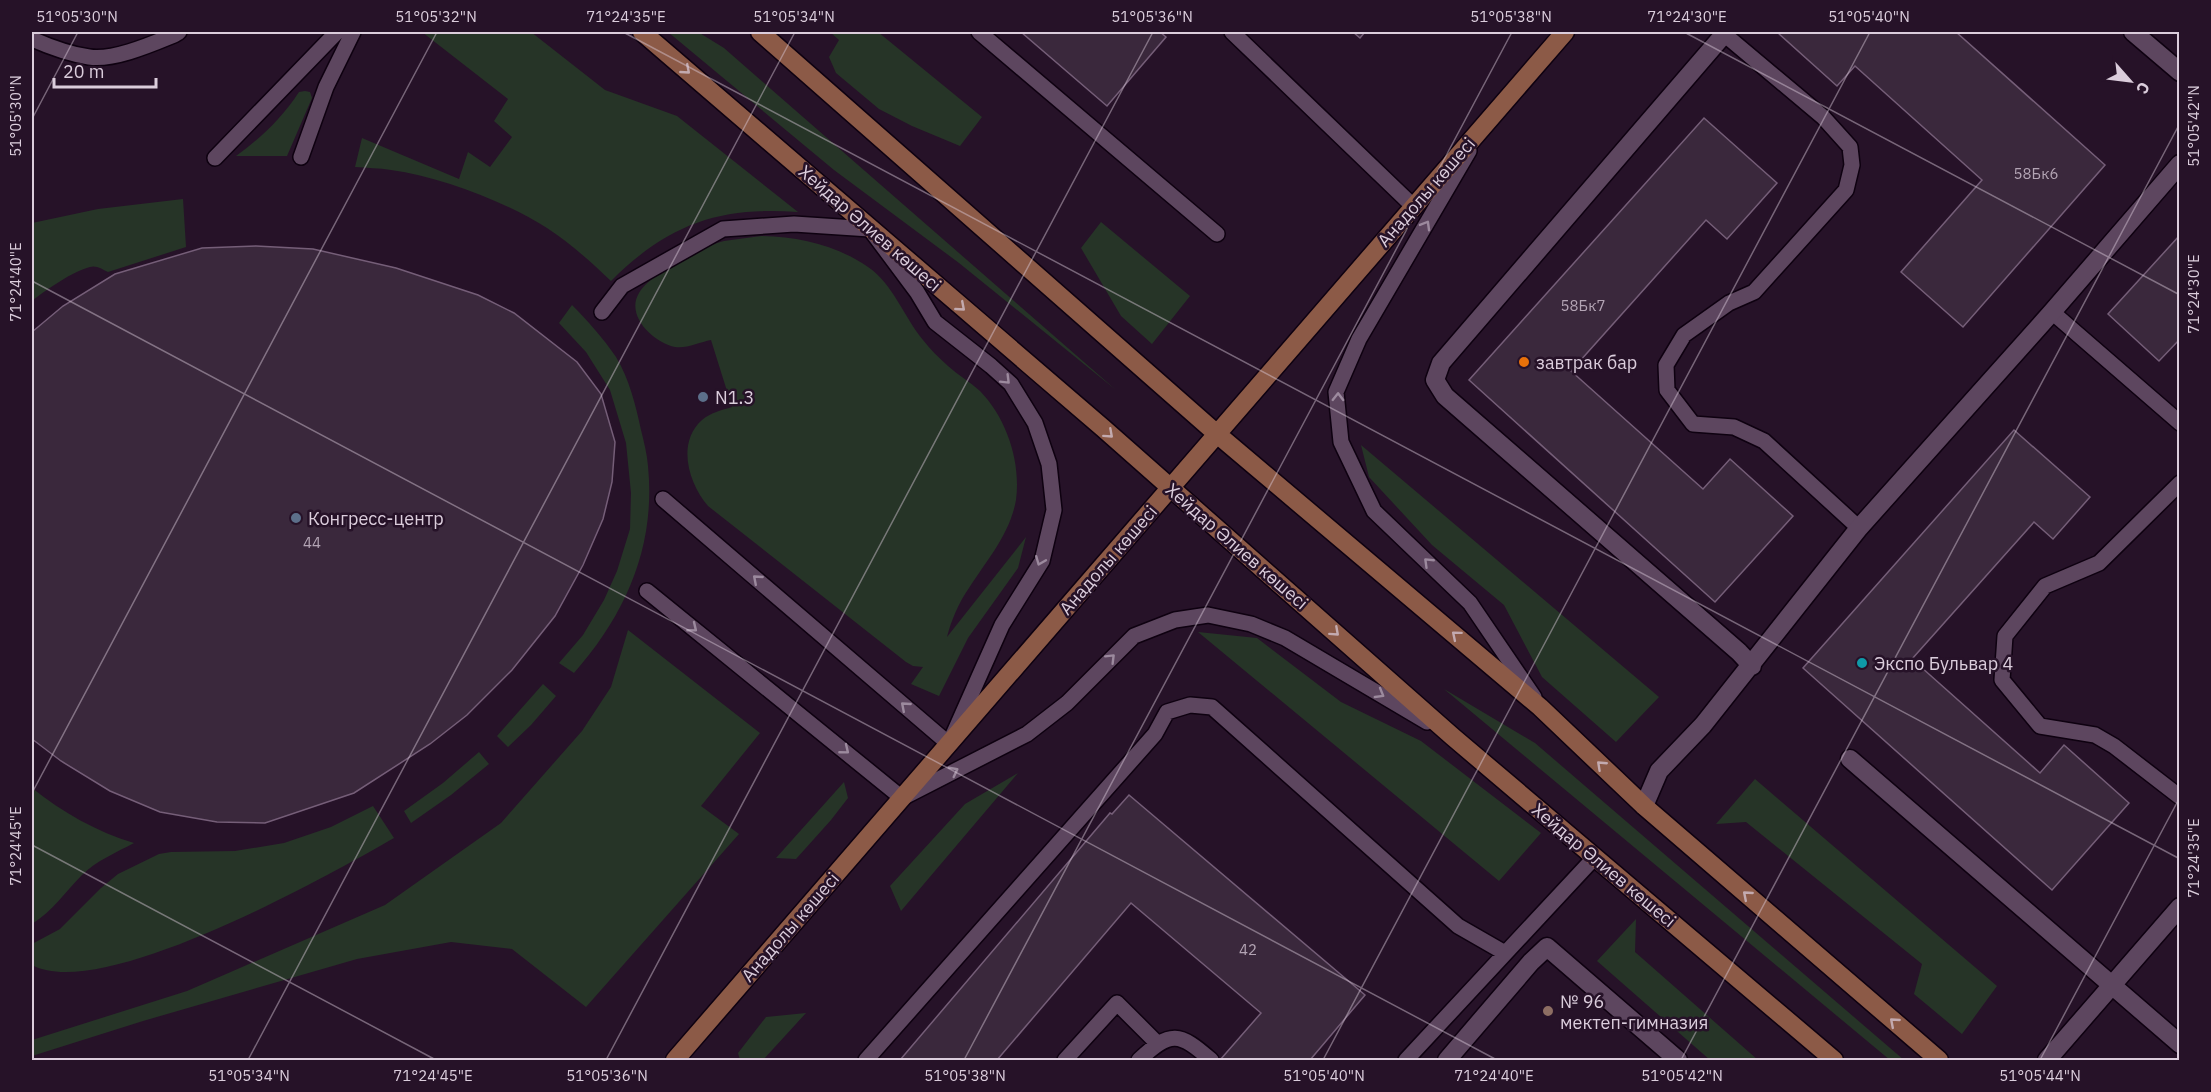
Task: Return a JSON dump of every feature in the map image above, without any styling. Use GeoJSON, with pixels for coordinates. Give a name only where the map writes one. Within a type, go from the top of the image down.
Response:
{"type":"FeatureCollection","features":[{"type":"Feature","properties":{"kind":"street","name":"Хейдар Әлиев көшесі"},"geometry":{"type":"LineString","coordinates":[[642,32],[1094,420],[1453,737],[1834,1060]]}},
{"type":"Feature","properties":{"kind":"street"},"geometry":{"type":"LineString","coordinates":[[760,32],[1217,434],[1540,707],[1644,806],[1939,1060]]}},
{"type":"Feature","properties":{"kind":"street","name":"Анадолы көшесі"},"geometry":{"type":"LineString","coordinates":[[676,1060],[1565,32]]}},
{"type":"Feature","properties":{"kind":"street"},"geometry":{"type":"LineString","coordinates":[[2133,32],[2180,72]]}},
{"type":"Feature","properties":{"kind":"street"},"geometry":{"type":"LineString","coordinates":[[1725,33],[1441,363],[1435,380],[1445,396],[1752,666]]}},
{"type":"Feature","properties":{"kind":"street"},"geometry":{"type":"LineString","coordinates":[[1644,806],[1659,771],[1703,725],[1752,666],[1859,528],[2052,312],[2180,164]]}},
{"type":"Feature","properties":{"kind":"street"},"geometry":{"type":"LineString","coordinates":[[1850,759],[2180,1044]]}},
{"type":"Feature","properties":{"kind":"street"},"geometry":{"type":"LineString","coordinates":[[2047,1060],[2180,907]]}},
{"type":"Feature","properties":{"kind":"street"},"geometry":{"type":"LineString","coordinates":[[1447,1060],[1531,962],[1547,947],[1678,1060]]}},
{"type":"Feature","properties":{"kind":"lane"},"geometry":{"type":"LineString","coordinates":[[32,39],[55,49],[92,58],[137,51],[179,32]]}},
{"type":"Feature","properties":{"kind":"lane"},"geometry":{"type":"LineString","coordinates":[[215,158],[336,32]]}},
{"type":"Feature","properties":{"kind":"lane"},"geometry":{"type":"LineString","coordinates":[[301,157],[326,87],[353,32]]}},
{"type":"Feature","properties":{"kind":"lane"},"geometry":{"type":"LineString","coordinates":[[979,32],[1217,234]]}},
{"type":"Feature","properties":{"kind":"lane"},"geometry":{"type":"LineString","coordinates":[[1232,32],[1414,207]]}},
{"type":"Feature","properties":{"kind":"lane"},"geometry":{"type":"LineString","coordinates":[[1725,33],[1823,117],[1850,147],[1851,165],[1846,190],[1754,292],[1729,303],[1684,335],[1666,365],[1667,390],[1693,424],[1734,427],[1764,441],[1859,528]]}},
{"type":"Feature","properties":{"kind":"lane"},"geometry":{"type":"LineString","coordinates":[[1483,127],[1359,339],[1336,392],[1341,442],[1374,511],[1470,603],[1540,707]]}},
{"type":"Feature","properties":{"kind":"lane"},"geometry":{"type":"LineString","coordinates":[[602,312],[622,286],[723,229],[794,224],[870,229],[917,292],[935,322],[1011,384],[1035,423],[1049,464],[1054,510],[1042,561],[1002,625],[949,744],[663,498]]}},
{"type":"Feature","properties":{"kind":"lane"},"geometry":{"type":"LineString","coordinates":[[2052,312],[2180,423]]}},
{"type":"Feature","properties":{"kind":"lane"},"geometry":{"type":"LineString","coordinates":[[2180,483],[2099,563],[2045,586],[2005,636],[2002,680],[2040,726],[2095,735],[2114,746],[2180,797]]}},
{"type":"Feature","properties":{"kind":"lane"},"geometry":{"type":"LineString","coordinates":[[647,591],[902,798],[1027,734],[1067,703],[1134,636],[1175,620],[1208,615],[1251,624],[1285,638],[1453,737]]}},
{"type":"Feature","properties":{"kind":"lane"},"geometry":{"type":"LineString","coordinates":[[866,1060],[1155,734],[1167,712],[1190,705],[1212,708],[1458,926],[1505,953]]}},
{"type":"Feature","properties":{"kind":"lane"},"geometry":{"type":"LineString","coordinates":[[1406,1060],[1594,857]]}},
{"type":"Feature","properties":{"kind":"lane"},"geometry":{"type":"LineString","coordinates":[[1065,1060],[1117,1003],[1157,1043]]}},
{"type":"Feature","properties":{"kind":"lane"},"geometry":{"type":"LineString","coordinates":[[1139,1060],[1157,1043],[1178,1038],[1191,1042],[1211,1060]]}},
{"type":"Feature","properties":{"kind":"green space"},"geometry":{"type":"Polygon","coordinates":[[[422,32],[531,32],[605,90],[677,116],[798,212],[743,212],[696,223],[653,246],[611,281],[556,234],[530,218],[492,200],[451,184],[410,173],[355,167],[362,138],[459,179],[468,152],[490,167],[512,137],[494,121],[508,99],[422,32]]]}},
{"type":"Feature","properties":{"kind":"green space"},"geometry":{"type":"Polygon","coordinates":[[[668,32],[698,32],[724,48],[1116,390],[959,263],[834,170],[668,32]]]}},
{"type":"Feature","properties":{"kind":"green space"},"geometry":{"type":"Polygon","coordinates":[[[830,32],[878,32],[982,117],[960,146],[879,109],[836,73],[829,57],[839,40],[830,32]]]}},
{"type":"Feature","properties":{"kind":"green space"},"geometry":{"type":"Polygon","coordinates":[[[299,92],[310,92],[312,98],[287,156],[236,156],[271,127],[299,92]]]}},
{"type":"Feature","properties":{"kind":"green space"},"geometry":{"type":"Polygon","coordinates":[[[183,199],[186,247],[108,272],[94,267],[83,269],[60,281],[32,301],[32,223],[98,209],[183,199]]]}},
{"type":"Feature","properties":{"kind":"green space"},"geometry":{"type":"Polygon","coordinates":[[[1101,222],[1190,296],[1152,344],[1121,316],[1081,248],[1101,222]]]}},
{"type":"Feature","properties":{"kind":"green space"},"geometry":{"type":"Polygon","coordinates":[[[761,236],[804,240],[830,248],[856,259],[877,274],[929,347],[948,366],[980,391],[990,402],[1005,428],[1016,471],[1016,500],[1013,512],[997,546],[962,599],[947,637],[1026,537],[1018,568],[968,638],[939,696],[911,684],[923,667],[913,666],[906,662],[708,506],[695,487],[687,452],[694,429],[709,415],[732,407],[711,340],[675,347],[659,340],[644,327],[639,319],[636,302],[639,293],[654,277],[690,255],[724,241],[761,236]]]}},
{"type":"Feature","properties":{"kind":"green space"},"geometry":{"type":"Polygon","coordinates":[[[572,305],[606,343],[625,374],[645,448],[649,495],[647,524],[634,577],[609,627],[574,673],[559,663],[583,635],[604,600],[617,571],[630,529],[631,493],[626,443],[610,390],[586,352],[559,323],[572,305]]]}},
{"type":"Feature","properties":{"kind":"green space"},"geometry":{"type":"Polygon","coordinates":[[[1361,445],[1659,697],[1616,742],[1542,677],[1504,605],[1432,545],[1369,477],[1361,445]]]}},
{"type":"Feature","properties":{"kind":"green space"},"geometry":{"type":"Polygon","coordinates":[[[628,630],[760,733],[701,806],[739,834],[586,1007],[512,949],[451,942],[357,959],[32,1056],[32,1040],[187,991],[385,905],[501,823],[582,731],[611,687],[628,630]]]}},
{"type":"Feature","properties":{"kind":"green space"},"geometry":{"type":"Polygon","coordinates":[[[1198,632],[1257,638],[1341,702],[1421,741],[1541,833],[1499,881],[1198,632]]]}},
{"type":"Feature","properties":{"kind":"green space"},"geometry":{"type":"Polygon","coordinates":[[[543,684],[556,696],[508,747],[497,736],[543,684]]]}},
{"type":"Feature","properties":{"kind":"green space"},"geometry":{"type":"Polygon","coordinates":[[[1444,689],[1535,743],[1904,1060],[1890,1060],[1444,689]]]}},
{"type":"Feature","properties":{"kind":"green space"},"geometry":{"type":"Polygon","coordinates":[[[479,752],[489,764],[411,823],[404,811],[443,783],[479,752]]]}},
{"type":"Feature","properties":{"kind":"green space"},"geometry":{"type":"Polygon","coordinates":[[[1018,773],[901,911],[890,886],[965,804],[1018,773]]]}},
{"type":"Feature","properties":{"kind":"green space"},"geometry":{"type":"Polygon","coordinates":[[[1755,779],[1997,986],[1962,1034],[1914,994],[1922,964],[1746,822],[1716,824],[1755,779]]]}},
{"type":"Feature","properties":{"kind":"green space"},"geometry":{"type":"Polygon","coordinates":[[[844,782],[848,798],[831,820],[796,859],[776,858],[844,782]]]}},
{"type":"Feature","properties":{"kind":"green space"},"geometry":{"type":"Polygon","coordinates":[[[32,788],[80,820],[134,843],[94,865],[53,907],[32,924],[32,788]]]}},
{"type":"Feature","properties":{"kind":"green space"},"geometry":{"type":"Polygon","coordinates":[[[373,806],[394,838],[269,905],[159,952],[108,967],[65,972],[32,965],[32,944],[60,929],[118,874],[159,854],[235,851],[284,843],[331,827],[373,806]]]}},
{"type":"Feature","properties":{"kind":"green space"},"geometry":{"type":"Polygon","coordinates":[[[1636,919],[1635,952],[1758,1060],[1710,1060],[1597,961],[1636,919]]]}},
{"type":"Feature","properties":{"kind":"green space"},"geometry":{"type":"Polygon","coordinates":[[[806,1013],[763,1060],[740,1060],[738,1053],[766,1017],[806,1013]]]}},
{"type":"Feature","properties":{"kind":"building"},"geometry":{"type":"Polygon","coordinates":[[[1021,32],[1160,32],[1166,37],[1107,106],[1021,32]]]}},
{"type":"Feature","properties":{"kind":"building"},"geometry":{"type":"Polygon","coordinates":[[[1353,32],[1365,32],[1360,38],[1353,32]]]}},
{"type":"Feature","properties":{"kind":"building"},"geometry":{"type":"Polygon","coordinates":[[[1777,32],[1956,32],[2105,165],[1963,327],[1901,272],[1982,180],[1855,66],[1837,86],[1777,32]]]}},
{"type":"Feature","properties":{"kind":"building"},"geometry":{"type":"Polygon","coordinates":[[[1704,118],[1777,183],[1727,239],[1706,220],[1571,371],[1703,489],[1730,459],[1793,516],[1715,602],[1469,380],[1704,118]]]}},
{"type":"Feature","properties":{"kind":"building"},"geometry":{"type":"Polygon","coordinates":[[[2180,235],[2180,339],[2159,361],[2108,314],[2180,235]]]}},
{"type":"Feature","properties":{"kind":"building"},"geometry":{"type":"Polygon","coordinates":[[[256,246],[313,249],[396,268],[478,295],[514,313],[577,362],[601,394],[615,442],[612,482],[603,519],[583,565],[555,616],[512,670],[467,715],[430,744],[354,793],[265,823],[217,822],[160,812],[110,791],[61,761],[32,739],[32,332],[63,306],[115,274],[202,248],[256,246]]]}},
{"type":"Feature","properties":{"kind":"building","name":"Экспо Бульвар 4"},"geometry":{"type":"Polygon","coordinates":[[[2014,430],[2090,497],[2053,539],[2034,522],[1912,659],[2040,773],[2064,745],[2129,803],[2052,890],[1803,668],[2014,430]]]}},
{"type":"Feature","properties":{"kind":"building"},"geometry":{"type":"Polygon","coordinates":[[[1129,795],[1365,995],[1310,1060],[1220,1060],[1261,1013],[1131,903],[997,1060],[900,1060],[1110,813],[1112,814],[1129,795]]]}},
{"type":"Feature","properties":{"kind":"place","name":"завтрак бар"},"geometry":{"type":"Point","coordinates":[1524,362]}},
{"type":"Feature","properties":{"kind":"place","name":"N1.3"},"geometry":{"type":"Point","coordinates":[703,397]}},
{"type":"Feature","properties":{"kind":"place","name":"Конгресс-центр"},"geometry":{"type":"Point","coordinates":[296,518]}},
{"type":"Feature","properties":{"kind":"place","name":"Экспо Бульвар 4"},"geometry":{"type":"Point","coordinates":[1862,663]}},
{"type":"Feature","properties":{"kind":"place","name":"№ 96 мектеп-гимназия"},"geometry":{"type":"Point","coordinates":[1548,1011]}}]}
